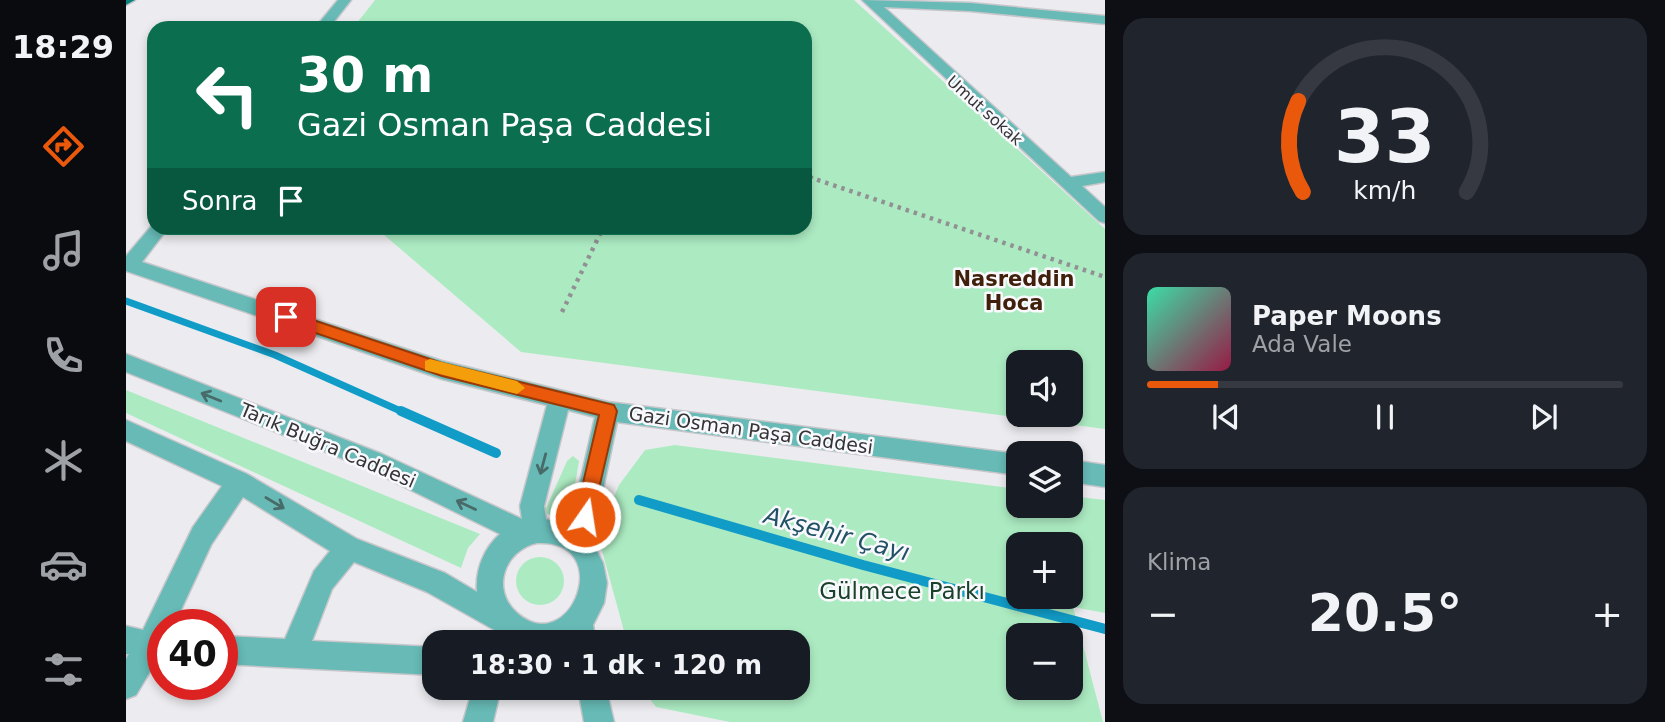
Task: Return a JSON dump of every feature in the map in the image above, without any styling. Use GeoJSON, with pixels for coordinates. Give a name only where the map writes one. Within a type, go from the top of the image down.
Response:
{"type":"FeatureCollection","features":[{"type":"Feature","properties":{"kind":"street"},"geometry":{"type":"LineString","coordinates":[[328,21],[345,0]]}},
{"type":"Feature","properties":{"kind":"street"},"geometry":{"type":"LineString","coordinates":[[1079,0],[1087,18]]}},
{"type":"Feature","properties":{"kind":"street"},"geometry":{"type":"LineString","coordinates":[[869,1],[970,7],[1105,20]]}},
{"type":"Feature","properties":{"kind":"street","name":"Umut sokak"},"geometry":{"type":"LineString","coordinates":[[869,1],[1105,217]]}},
{"type":"Feature","properties":{"kind":"street"},"geometry":{"type":"LineString","coordinates":[[1067,183],[1105,177]]}},
{"type":"Feature","properties":{"kind":"street"},"geometry":{"type":"LineString","coordinates":[[127,264],[153,235]]}},
{"type":"Feature","properties":{"kind":"street","name":"Gazi Osman Paşa Caddesi"},"geometry":{"type":"LineString","coordinates":[[127,264],[442,370],[608,411],[1006,463]]}},
{"type":"Feature","properties":{"kind":"street","name":"Tarık Buğra Caddesi"},"geometry":{"type":"LineString","coordinates":[[126,363],[374,461],[531,532]]}},
{"type":"Feature","properties":{"kind":"street"},"geometry":{"type":"LineString","coordinates":[[531,532],[532,506],[560,398]]}},
{"type":"Feature","properties":{"kind":"street"},"geometry":{"type":"LineString","coordinates":[[579,544],[608,411]]}},
{"type":"Feature","properties":{"kind":"street"},"geometry":{"type":"LineString","coordinates":[[126,430],[239,482],[349,548],[436,582],[508,630]]}},
{"type":"Feature","properties":{"kind":"street"},"geometry":{"type":"LineString","coordinates":[[1083,473],[1105,476]]}},
{"type":"Feature","properties":{"kind":"street"},"geometry":{"type":"LineString","coordinates":[[126,685],[202,536],[239,482]]}},
{"type":"Feature","properties":{"kind":"street"},"geometry":{"type":"LineString","coordinates":[[511,630],[491,601],[491,573],[504,548],[531,532],[559,532],[579,544],[588,556],[594,571],[594,588],[580,630]]}},
{"type":"Feature","properties":{"kind":"street"},"geometry":{"type":"LineString","coordinates":[[293,653],[323,580],[349,548]]}},
{"type":"Feature","properties":{"kind":"street"},"geometry":{"type":"LineString","coordinates":[[238,651],[422,660]]}},
{"type":"Feature","properties":{"kind":"street"},"geometry":{"type":"LineString","coordinates":[[478,722],[484,700]]}},
{"type":"Feature","properties":{"kind":"street"},"geometry":{"type":"LineString","coordinates":[[594,700],[599,722]]}},
{"type":"Feature","properties":{"kind":"path"},"geometry":{"type":"LineString","coordinates":[[812,177],[1105,277]]}},
{"type":"Feature","properties":{"kind":"path"},"geometry":{"type":"LineString","coordinates":[[562,312],[600,235]]}},
{"type":"Feature","properties":{"kind":"green space"},"geometry":{"type":"Polygon","coordinates":[[[375,0],[854,0],[1105,229],[1105,429],[1083,426],[1083,350],[1006,350],[1006,416],[521,352],[384,235],[812,235],[812,21],[358,21],[375,0]]]}},
{"type":"Feature","properties":{"kind":"green space"},"geometry":{"type":"Polygon","coordinates":[[[126,390],[480,534],[468,548],[461,568],[126,413],[126,390]]]}},
{"type":"Feature","properties":{"kind":"green space","name":"Gülmece Parkı"},"geometry":{"type":"Polygon","coordinates":[[[675,445],[1006,487],[1006,518],[1083,518],[1083,497],[1105,500],[1105,613],[1083,609],[1083,532],[1006,532],[1006,609],[1074,609],[1077,623],[1006,623],[1006,700],[1083,700],[1083,645],[1103,722],[730,722],[656,707],[650,700],[810,700],[810,630],[624,630],[598,536],[619,485],[645,450],[675,445]]]}},
{"type":"Feature","properties":{"kind":"green space"},"geometry":{"type":"Polygon","coordinates":[[[573,456],[579,461],[569,520],[544,513],[567,461],[573,456]]]}},
{"type":"Feature","properties":{"kind":"green space"},"geometry":{"type":"Polygon","coordinates":[[[540,557],[557,564],[564,581],[557,598],[540,605],[523,598],[516,581],[523,564],[540,557]]]}},
{"type":"Feature","properties":{"kind":"waterway","name":"Akşehir Çayı"},"geometry":{"type":"LineString","coordinates":[[126,301],[275,355],[405,413]]}},
{"type":"Feature","properties":{"kind":"waterway","name":"Akşehir Çayı"},"geometry":{"type":"LineString","coordinates":[[401,411],[496,453]]}},
{"type":"Feature","properties":{"kind":"waterway","name":"Akşehir Çayı"},"geometry":{"type":"LineString","coordinates":[[639,500],[863,565],[1105,629]]}},
{"type":"Feature","properties":{"kind":"slow traffic"},"geometry":{"type":"LineString","coordinates":[[430,366],[517,388]]}},
{"type":"Feature","properties":{"kind":"district","name":"Nasreddin Hoca"},"geometry":{"type":"Point","coordinates":[1014,291]}},
{"type":"Feature","properties":{"kind":"route"},"geometry":{"type":"LineString","coordinates":[[286,317],[442,370],[608,411],[585,517]]}}]}
